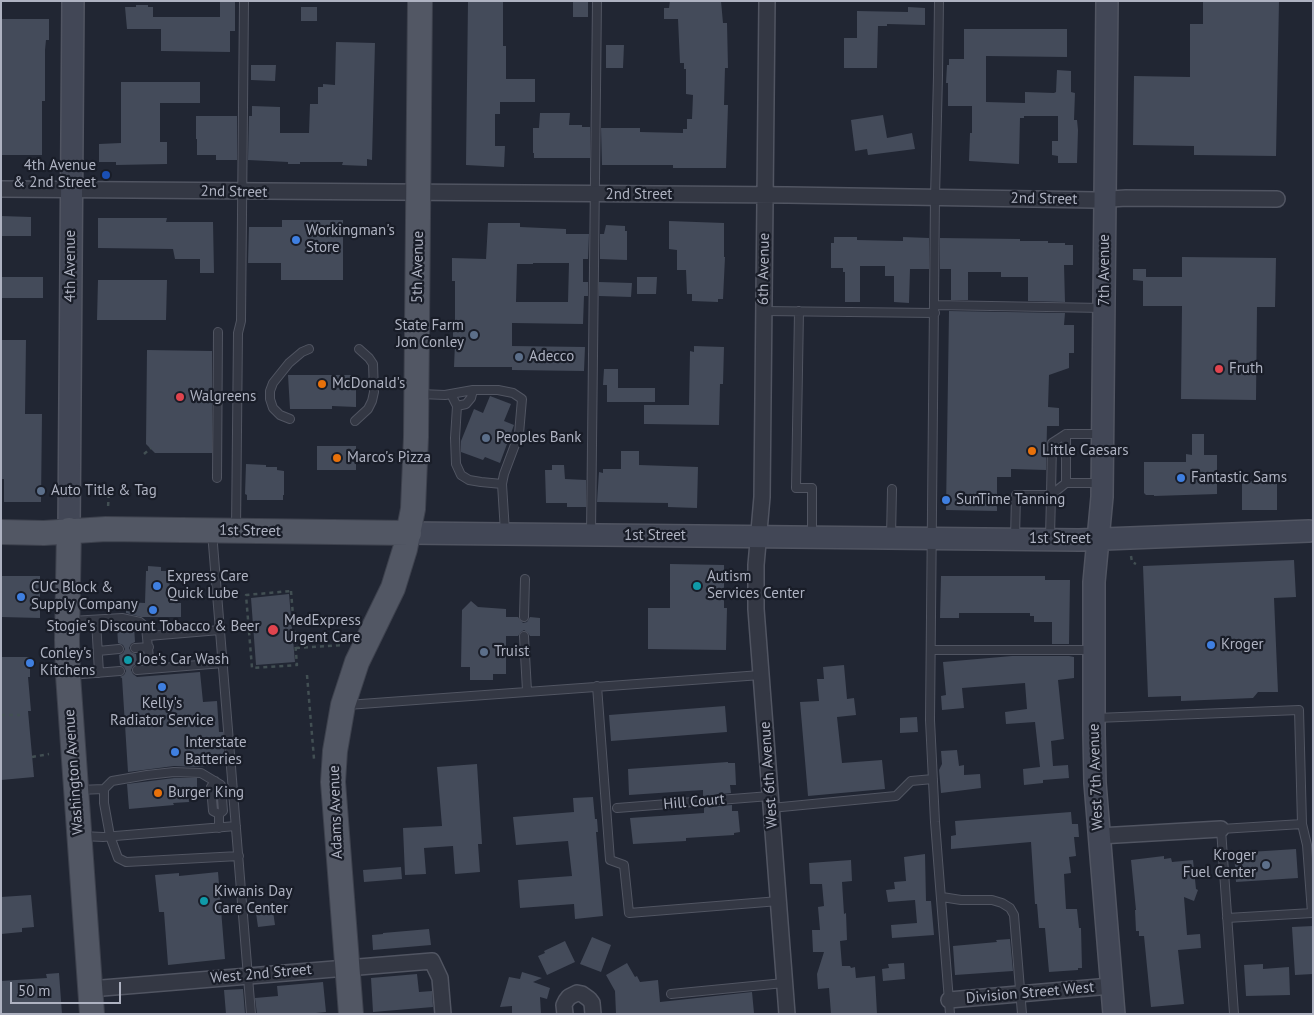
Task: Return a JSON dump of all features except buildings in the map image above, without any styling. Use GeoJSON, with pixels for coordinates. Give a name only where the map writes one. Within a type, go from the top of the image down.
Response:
{"type":"FeatureCollection","features":[{"type":"Feature","properties":{"kind":"main road","name":"5th Avenue"},"geometry":{"type":"LineString","coordinates":[[409,533],[416,475],[420,1]]}},
{"type":"Feature","properties":{"kind":"main road","name":"1st Street"},"geometry":{"type":"LineString","coordinates":[[1,532],[69,530],[409,533]]}},
{"type":"Feature","properties":{"kind":"main road","name":"Washington Avenue"},"geometry":{"type":"LineString","coordinates":[[69,530],[68,676],[92,1014]]}},
{"type":"Feature","properties":{"kind":"main road","name":"Adams Avenue"},"geometry":{"type":"LineString","coordinates":[[350,1014],[332,782],[335,751],[343,705],[357,662],[393,588],[409,533]]}},
{"type":"Feature","properties":{"kind":"street","name":"4th Avenue"},"geometry":{"type":"LineString","coordinates":[[69,530],[73,1]]}},
{"type":"Feature","properties":{"kind":"street","name":"6th Avenue"},"geometry":{"type":"LineString","coordinates":[[758,536],[762,497],[767,1]]}},
{"type":"Feature","properties":{"kind":"street","name":"7th Avenue"},"geometry":{"type":"LineString","coordinates":[[1098,539],[1103,434],[1107,1]]}},
{"type":"Feature","properties":{"kind":"street","name":"2nd Street"},"geometry":{"type":"LineString","coordinates":[[1,189],[1277,199]]}},
{"type":"Feature","properties":{"kind":"street","name":"1st Street"},"geometry":{"type":"LineString","coordinates":[[409,533],[1098,539],[1310,530]]}},
{"type":"Feature","properties":{"kind":"street","name":"West 6th Avenue"},"geometry":{"type":"LineString","coordinates":[[758,536],[756,609],[787,1014]]}},
{"type":"Feature","properties":{"kind":"street","name":"West 7th Avenue"},"geometry":{"type":"LineString","coordinates":[[1098,539],[1094,582],[1095,784],[1114,1014]]}},
{"type":"Feature","properties":{"kind":"street"},"geometry":{"type":"LineString","coordinates":[[1099,836],[1221,829]]}},
{"type":"Feature","properties":{"kind":"street","name":"West 2nd Street"},"geometry":{"type":"LineString","coordinates":[[90,989],[432,961],[440,978],[443,1014]]}},
{"type":"Feature","properties":{"kind":"street","name":"Division Street West"},"geometry":{"type":"LineString","coordinates":[[950,1007],[1021,994],[1111,986]]}},
{"type":"Feature","properties":{"kind":"street"},"geometry":{"type":"LineString","coordinates":[[565,1014],[566,1001],[577,993],[582,994],[592,1002],[593,1014]]}},
{"type":"Feature","properties":{"kind":"lane"},"geometry":{"type":"LineString","coordinates":[[236,531],[238,333],[241,321],[244,1]]}},
{"type":"Feature","properties":{"kind":"lane"},"geometry":{"type":"LineString","coordinates":[[591,535],[597,1]]}},
{"type":"Feature","properties":{"kind":"lane"},"geometry":{"type":"LineString","coordinates":[[939,1],[935,197],[930,720],[950,1007]]}},
{"type":"Feature","properties":{"kind":"lane"},"geometry":{"type":"LineString","coordinates":[[764,311],[1105,308]]}},
{"type":"Feature","properties":{"kind":"lane"},"geometry":{"type":"LineString","coordinates":[[798,311],[796,488],[812,488],[812,537]]}},
{"type":"Feature","properties":{"kind":"lane"},"geometry":{"type":"LineString","coordinates":[[217,478],[218,332]]}},
{"type":"Feature","properties":{"kind":"lane"},"geometry":{"type":"LineString","coordinates":[[290,419],[280,415],[273,408],[270,399],[272,383],[289,363],[302,352],[309,349]]}},
{"type":"Feature","properties":{"kind":"lane"},"geometry":{"type":"LineString","coordinates":[[356,420],[368,409],[374,392],[373,364],[359,349]]}},
{"type":"Feature","properties":{"kind":"lane"},"geometry":{"type":"LineString","coordinates":[[416,394],[446,395],[473,390],[498,390],[513,393],[522,399],[519,434],[502,484],[505,534]]}},
{"type":"Feature","properties":{"kind":"lane"},"geometry":{"type":"LineString","coordinates":[[457,406],[466,404],[471,398],[473,390]]}},
{"type":"Feature","properties":{"kind":"lane"},"geometry":{"type":"LineString","coordinates":[[451,394],[457,406],[456,464],[461,476],[469,480],[502,484]]}},
{"type":"Feature","properties":{"kind":"lane"},"geometry":{"type":"LineString","coordinates":[[1066,434],[1066,483]]}},
{"type":"Feature","properties":{"kind":"lane"},"geometry":{"type":"LineString","coordinates":[[1050,539],[1052,444],[1066,434],[1103,434]]}},
{"type":"Feature","properties":{"kind":"lane"},"geometry":{"type":"LineString","coordinates":[[1015,539],[1016,495],[1051,495],[1066,483],[1102,483]]}},
{"type":"Feature","properties":{"kind":"lane"},"geometry":{"type":"LineString","coordinates":[[891,537],[892,489]]}},
{"type":"Feature","properties":{"kind":"lane"},"geometry":{"type":"LineString","coordinates":[[212,531],[252,1014]]}},
{"type":"Feature","properties":{"kind":"lane"},"geometry":{"type":"LineString","coordinates":[[524,618],[525,579]]}},
{"type":"Feature","properties":{"kind":"lane"},"geometry":{"type":"LineString","coordinates":[[67,622],[122,618],[140,622],[146,627],[148,636],[150,669]]}},
{"type":"Feature","properties":{"kind":"lane"},"geometry":{"type":"LineString","coordinates":[[96,620],[99,673]]}},
{"type":"Feature","properties":{"kind":"lane"},"geometry":{"type":"LineString","coordinates":[[148,636],[220,630]]}},
{"type":"Feature","properties":{"kind":"lane"},"geometry":{"type":"LineString","coordinates":[[524,636],[527,691]]}},
{"type":"Feature","properties":{"kind":"lane"},"geometry":{"type":"LineString","coordinates":[[135,648],[149,647]]}},
{"type":"Feature","properties":{"kind":"lane"},"geometry":{"type":"LineString","coordinates":[[98,651],[118,650]]}},
{"type":"Feature","properties":{"kind":"lane"},"geometry":{"type":"LineString","coordinates":[[931,650],[1094,650]]}},
{"type":"Feature","properties":{"kind":"lane"},"geometry":{"type":"LineString","coordinates":[[137,670],[223,663]]}},
{"type":"Feature","properties":{"kind":"lane"},"geometry":{"type":"LineString","coordinates":[[68,676],[120,671]]}},
{"type":"Feature","properties":{"kind":"lane"},"geometry":{"type":"LineString","coordinates":[[343,705],[761,675]]}},
{"type":"Feature","properties":{"kind":"lane"},"geometry":{"type":"LineString","coordinates":[[597,686],[610,860],[624,865],[628,913],[778,901]]}},
{"type":"Feature","properties":{"kind":"lane"},"geometry":{"type":"LineString","coordinates":[[1094,718],[1299,710],[1302,824],[1307,845],[1312,913],[1226,918]]}},
{"type":"Feature","properties":{"kind":"lane"},"geometry":{"type":"LineString","coordinates":[[76,790],[104,789],[112,781],[147,774],[174,772],[202,773],[221,785],[223,811],[219,814],[219,828]]}},
{"type":"Feature","properties":{"kind":"lane","name":"Hill Court"},"geometry":{"type":"LineString","coordinates":[[617,808],[896,796],[911,781],[933,779]]}},
{"type":"Feature","properties":{"kind":"lane"},"geometry":{"type":"LineString","coordinates":[[104,789],[104,803],[110,836],[118,858],[126,862],[239,856]]}},
{"type":"Feature","properties":{"kind":"lane"},"geometry":{"type":"LineString","coordinates":[[1234,1014],[1221,829],[1302,824]]}},
{"type":"Feature","properties":{"kind":"lane"},"geometry":{"type":"LineString","coordinates":[[79,836],[110,836],[236,826]]}},
{"type":"Feature","properties":{"kind":"lane"},"geometry":{"type":"LineString","coordinates":[[942,897],[961,900],[992,900],[1010,908],[1014,915],[1022,1014]]}},
{"type":"Feature","properties":{"kind":"lane"},"geometry":{"type":"LineString","coordinates":[[671,994],[784,983]]}},
{"type":"Feature","properties":{"kind":"path"},"geometry":{"type":"LineString","coordinates":[[144,454],[151,448]]}},
{"type":"Feature","properties":{"kind":"path"},"geometry":{"type":"LineString","coordinates":[[108,509],[109,486],[112,483]]}},
{"type":"Feature","properties":{"kind":"path"},"geometry":{"type":"LineString","coordinates":[[92,486],[109,486]]}},
{"type":"Feature","properties":{"kind":"path"},"geometry":{"type":"LineString","coordinates":[[1131,554],[1132,562],[1136,564]]}},
{"type":"Feature","properties":{"kind":"path"},"geometry":{"type":"LineString","coordinates":[[291,591],[296,648],[297,664],[252,668],[246,594],[291,591]]}},
{"type":"Feature","properties":{"kind":"path"},"geometry":{"type":"LineString","coordinates":[[296,648],[343,645]]}},
{"type":"Feature","properties":{"kind":"path"},"geometry":{"type":"LineString","coordinates":[[307,675],[314,766]]}},
{"type":"Feature","properties":{"kind":"path"},"geometry":{"type":"LineString","coordinates":[[1,716],[20,714]]}},
{"type":"Feature","properties":{"kind":"path"},"geometry":{"type":"LineString","coordinates":[[32,756],[49,754]]}},
{"type":"Feature","properties":{"kind":"place","name":"4th Avenue & 2nd Street"},"geometry":{"type":"Point","coordinates":[106,175]}},
{"type":"Feature","properties":{"kind":"place","name":"Workingman's Store"},"geometry":{"type":"Point","coordinates":[296,240]}},
{"type":"Feature","properties":{"kind":"place","name":"State Farm Jon Conley"},"geometry":{"type":"Point","coordinates":[474,335]}},
{"type":"Feature","properties":{"kind":"place","name":"Adecco"},"geometry":{"type":"Point","coordinates":[519,357]}},
{"type":"Feature","properties":{"kind":"place","name":"Fruth"},"geometry":{"type":"Point","coordinates":[1219,369]}},
{"type":"Feature","properties":{"kind":"place","name":"McDonald's"},"geometry":{"type":"Point","coordinates":[322,384]}},
{"type":"Feature","properties":{"kind":"place","name":"Walgreens"},"geometry":{"type":"Point","coordinates":[180,397]}},
{"type":"Feature","properties":{"kind":"place","name":"Peoples Bank"},"geometry":{"type":"Point","coordinates":[486,438]}},
{"type":"Feature","properties":{"kind":"place","name":"Little Caesars"},"geometry":{"type":"Point","coordinates":[1032,451]}},
{"type":"Feature","properties":{"kind":"place","name":"Marco's Pizza"},"geometry":{"type":"Point","coordinates":[337,458]}},
{"type":"Feature","properties":{"kind":"place","name":"Fantastic Sams"},"geometry":{"type":"Point","coordinates":[1181,478]}},
{"type":"Feature","properties":{"kind":"place","name":"Auto Title & Tag"},"geometry":{"type":"Point","coordinates":[41,491]}},
{"type":"Feature","properties":{"kind":"place","name":"SunTime Tanning"},"geometry":{"type":"Point","coordinates":[946,500]}},
{"type":"Feature","properties":{"kind":"place","name":"Express Care Quick Lube"},"geometry":{"type":"Point","coordinates":[157,586]}},
{"type":"Feature","properties":{"kind":"place","name":"Autism Services Center"},"geometry":{"type":"Point","coordinates":[697,586]}},
{"type":"Feature","properties":{"kind":"place","name":"CUC Block & Supply Company"},"geometry":{"type":"Point","coordinates":[21,597]}},
{"type":"Feature","properties":{"kind":"place","name":"Stogie's Discount Tobacco & Beer"},"geometry":{"type":"Point","coordinates":[153,610]}},
{"type":"Feature","properties":{"kind":"place","name":"MedExpress Urgent Care"},"geometry":{"type":"Point","coordinates":[273,630]}},
{"type":"Feature","properties":{"kind":"place","name":"Kroger"},"geometry":{"type":"Point","coordinates":[1211,645]}},
{"type":"Feature","properties":{"kind":"place","name":"Truist"},"geometry":{"type":"Point","coordinates":[484,652]}},
{"type":"Feature","properties":{"kind":"place","name":"Joe's Car Wash"},"geometry":{"type":"Point","coordinates":[128,660]}},
{"type":"Feature","properties":{"kind":"place","name":"Conley's Kitchens"},"geometry":{"type":"Point","coordinates":[30,663]}},
{"type":"Feature","properties":{"kind":"place","name":"Kelly's Radiator Service"},"geometry":{"type":"Point","coordinates":[162,687]}},
{"type":"Feature","properties":{"kind":"place","name":"Interstate Batteries"},"geometry":{"type":"Point","coordinates":[175,752]}},
{"type":"Feature","properties":{"kind":"place","name":"Burger King"},"geometry":{"type":"Point","coordinates":[158,793]}},
{"type":"Feature","properties":{"kind":"place","name":"Kroger Fuel Center"},"geometry":{"type":"Point","coordinates":[1266,865]}},
{"type":"Feature","properties":{"kind":"place","name":"Kiwanis Day Care Center"},"geometry":{"type":"Point","coordinates":[204,901]}}]}
